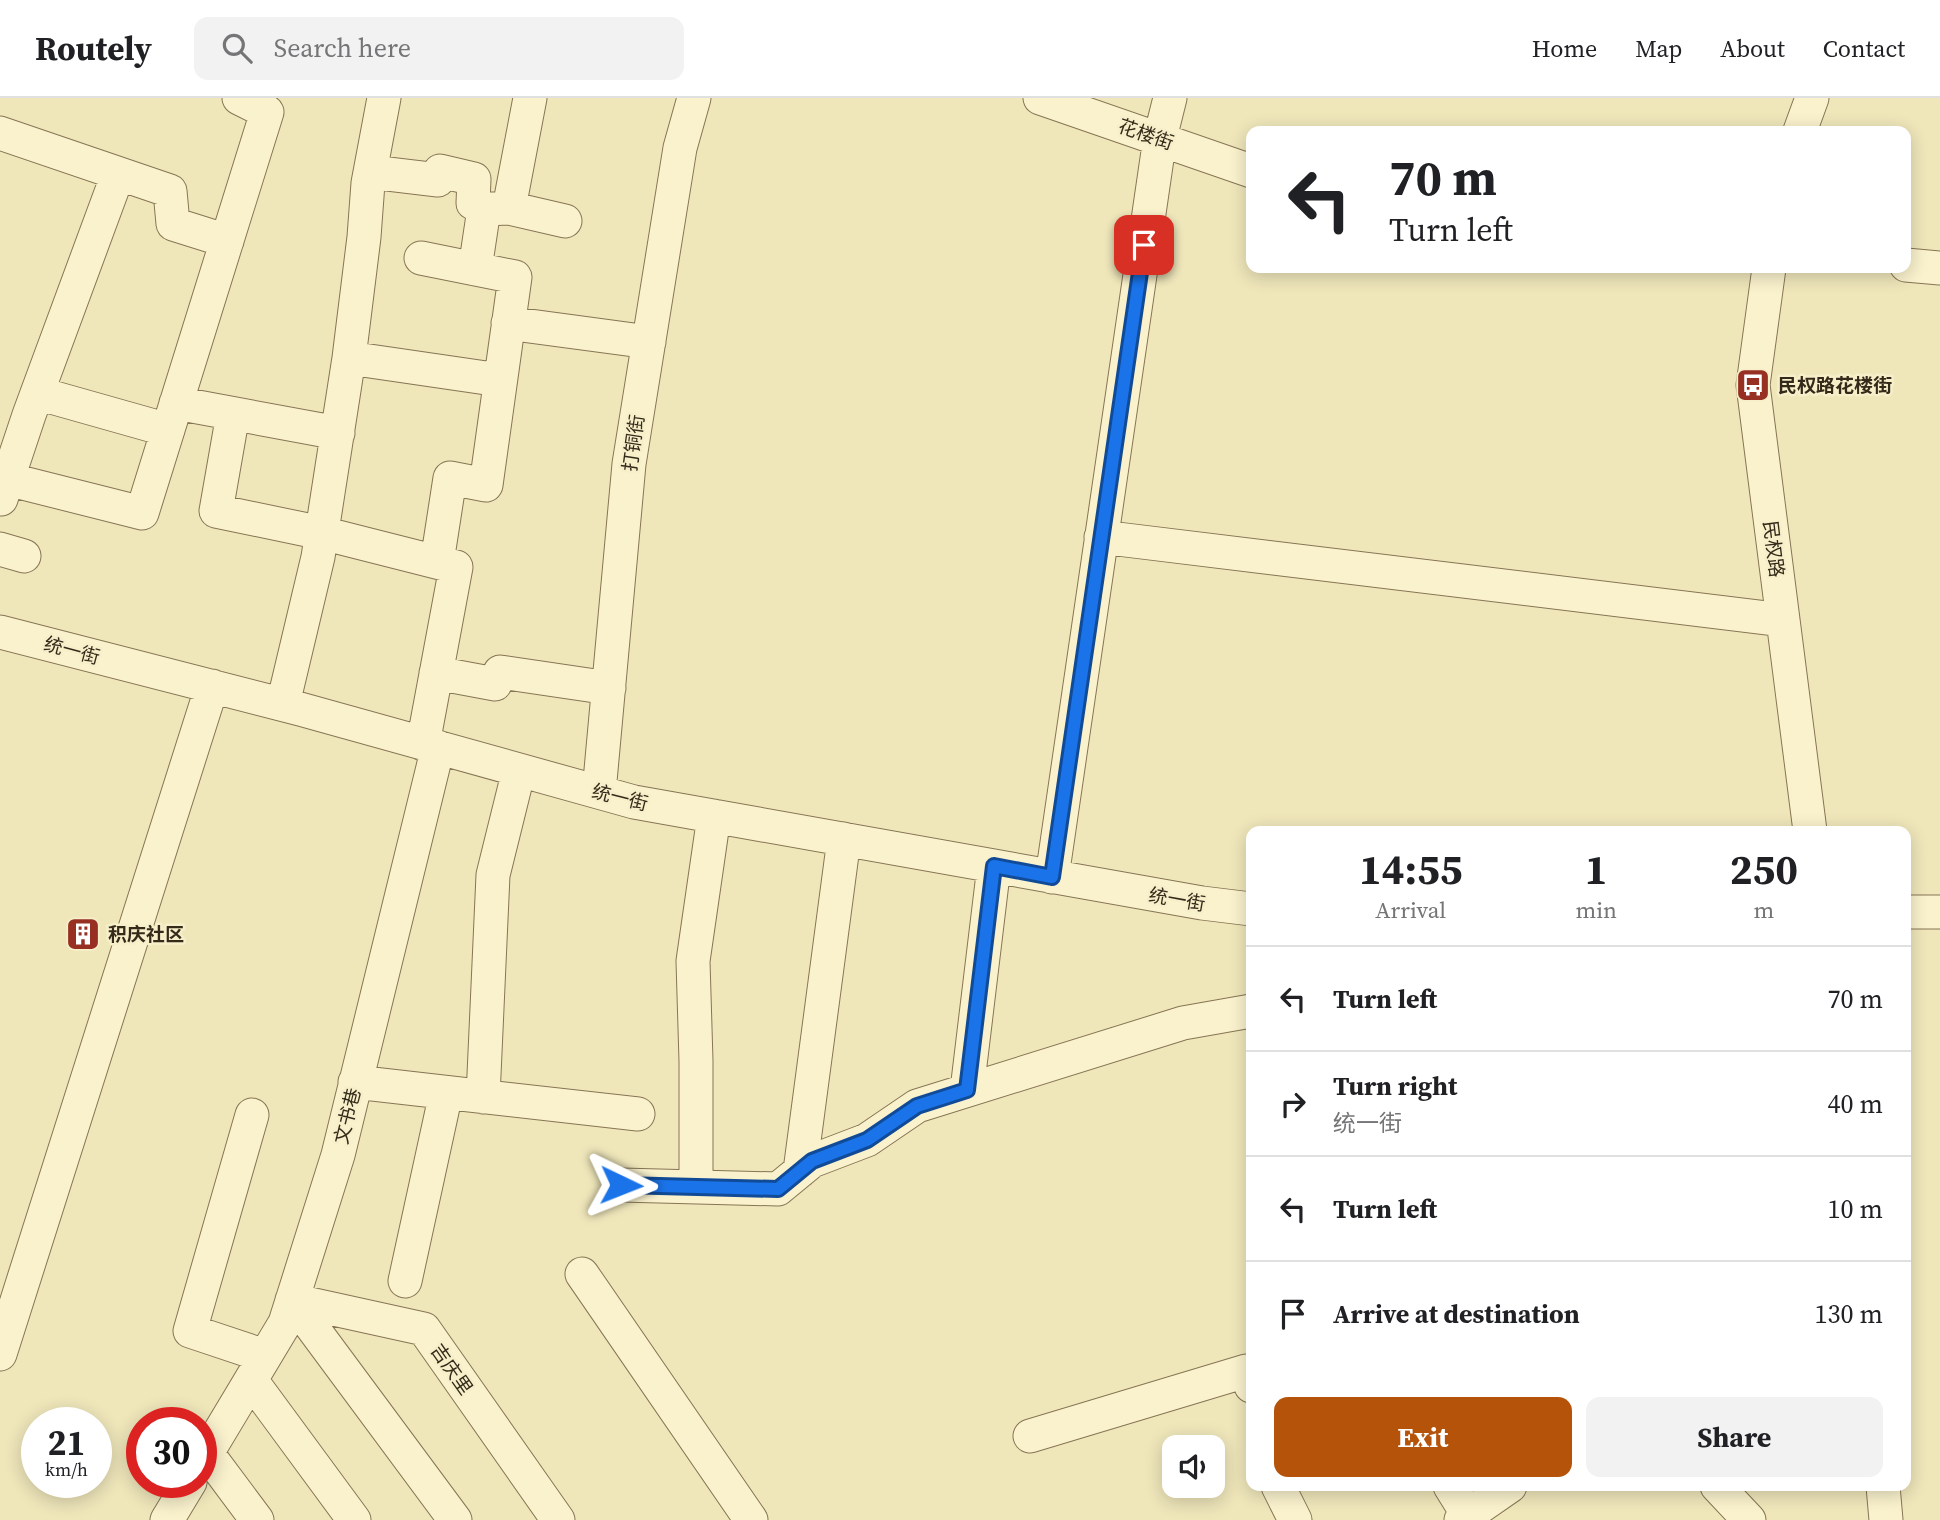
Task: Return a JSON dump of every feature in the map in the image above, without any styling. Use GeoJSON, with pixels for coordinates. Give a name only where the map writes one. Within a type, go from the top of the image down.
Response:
{"type":"FeatureCollection","features":[{"type":"Feature","properties":{"kind":"street"},"geometry":{"type":"LineString","coordinates":[[118,174],[4,490],[142,513],[267,112],[239,98]]}},
{"type":"Feature","properties":{"kind":"street"},"geometry":{"type":"LineString","coordinates":[[283,704],[322,533],[365,237],[368,183],[384,98]]}},
{"type":"Feature","properties":{"kind":"street"},"geometry":{"type":"LineString","coordinates":[[475,270],[530,98]]}},
{"type":"Feature","properties":{"kind":"street","name":"打铜街"},"geometry":{"type":"LineString","coordinates":[[599,792],[629,464],[680,148],[694,98]]}},
{"type":"Feature","properties":{"kind":"street","name":"花楼街"},"geometry":{"type":"LineString","coordinates":[[1040,98],[1246,169]]}},
{"type":"Feature","properties":{"kind":"street"},"geometry":{"type":"LineString","coordinates":[[1052,877],[1160,138],[1170,98]]}},
{"type":"Feature","properties":{"kind":"street"},"geometry":{"type":"LineString","coordinates":[[1802,126],[1812,98]]}},
{"type":"Feature","properties":{"kind":"street"},"geometry":{"type":"LineString","coordinates":[[0,133],[170,191],[173,224],[227,241]]}},
{"type":"Feature","properties":{"kind":"street"},"geometry":{"type":"LineString","coordinates":[[371,172],[438,180],[440,171],[474,179],[473,204],[565,221]]}},
{"type":"Feature","properties":{"kind":"street"},"geometry":{"type":"LineString","coordinates":[[233,414],[216,510],[437,562],[450,478],[485,485],[515,277],[421,258]]}},
{"type":"Feature","properties":{"kind":"street"},"geometry":{"type":"LineString","coordinates":[[1911,265],[1940,268]]}},
{"type":"Feature","properties":{"kind":"street","name":"民权路"},"geometry":{"type":"LineString","coordinates":[[1768,273],[1753,385],[1809,826]]}},
{"type":"Feature","properties":{"kind":"street"},"geometry":{"type":"LineString","coordinates":[[508,323],[649,342]]}},
{"type":"Feature","properties":{"kind":"street"},"geometry":{"type":"LineString","coordinates":[[349,358],[500,380]]}},
{"type":"Feature","properties":{"kind":"street"},"geometry":{"type":"LineString","coordinates":[[37,393],[172,417],[233,414],[338,433]]}},
{"type":"Feature","properties":{"kind":"street"},"geometry":{"type":"LineString","coordinates":[[1101,537],[1783,620]]}},
{"type":"Feature","properties":{"kind":"street","name":"文书巷"},"geometry":{"type":"LineString","coordinates":[[217,1436],[285,1323],[338,1155],[430,745],[436,673],[456,567],[437,562]]}},
{"type":"Feature","properties":{"kind":"street","name":"统一街"},"geometry":{"type":"LineString","coordinates":[[0,632],[283,704],[634,802],[1052,877],[1246,908]]}},
{"type":"Feature","properties":{"kind":"street"},"geometry":{"type":"LineString","coordinates":[[436,673],[495,684],[500,672],[609,688]]}},
{"type":"Feature","properties":{"kind":"street"},"geometry":{"type":"LineString","coordinates":[[0,1354],[212,687]]}},
{"type":"Feature","properties":{"kind":"street"},"geometry":{"type":"LineString","coordinates":[[483,1097],[493,875],[519,770]]}},
{"type":"Feature","properties":{"kind":"street"},"geometry":{"type":"LineString","coordinates":[[696,1187],[696,1061],[692,961],[714,816]]}},
{"type":"Feature","properties":{"kind":"street"},"geometry":{"type":"LineString","coordinates":[[800,1171],[844,839]]}},
{"type":"Feature","properties":{"kind":"street"},"geometry":{"type":"LineString","coordinates":[[967,1090],[994,866]]}},
{"type":"Feature","properties":{"kind":"street"},"geometry":{"type":"LineString","coordinates":[[1911,912],[1940,912]]}},
{"type":"Feature","properties":{"kind":"street"},"geometry":{"type":"LineString","coordinates":[[621,1185],[778,1189],[812,1161],[867,1140],[917,1106],[1182,1023],[1246,1012]]}},
{"type":"Feature","properties":{"kind":"street"},"geometry":{"type":"LineString","coordinates":[[355,1082],[639,1114]]}},
{"type":"Feature","properties":{"kind":"street"},"geometry":{"type":"LineString","coordinates":[[405,1281],[446,1093]]}},
{"type":"Feature","properties":{"kind":"street"},"geometry":{"type":"LineString","coordinates":[[252,1115],[190,1331],[258,1368],[354,1520]]}},
{"type":"Feature","properties":{"kind":"street"},"geometry":{"type":"LineString","coordinates":[[582,1274],[751,1520]]}},
{"type":"Feature","properties":{"kind":"street"},"geometry":{"type":"LineString","coordinates":[[292,1300],[455,1520]]}},
{"type":"Feature","properties":{"kind":"street","name":"吉庆里"},"geometry":{"type":"LineString","coordinates":[[292,1300],[424,1329],[558,1520]]}},
{"type":"Feature","properties":{"kind":"street"},"geometry":{"type":"LineString","coordinates":[[1030,1436],[1246,1371]]}},
{"type":"Feature","properties":{"kind":"street"},"geometry":{"type":"LineString","coordinates":[[217,1473],[257,1520]]}},
{"type":"Feature","properties":{"kind":"street"},"geometry":{"type":"LineString","coordinates":[[1280,1491],[1295,1520]]}},
{"type":"Feature","properties":{"kind":"street"},"geometry":{"type":"LineString","coordinates":[[1452,1491],[1464,1518],[1503,1491]]}},
{"type":"Feature","properties":{"kind":"street"},"geometry":{"type":"LineString","coordinates":[[1722,1491],[1749,1520]]}},
{"type":"Feature","properties":{"kind":"street"},"geometry":{"type":"LineString","coordinates":[[1883,1491],[1886,1520]]}},
{"type":"Feature","properties":{"kind":"street"},"geometry":{"type":"LineString","coordinates":[[167,1520],[180,1498]]}},
{"type":"Feature","properties":{"kind":"place","name":"民权路花楼街"},"geometry":{"type":"Point","coordinates":[1753,385]}},
{"type":"Feature","properties":{"kind":"place","name":"积庆社区"},"geometry":{"type":"Point","coordinates":[83,934]}},
{"type":"Feature","properties":{"kind":"route"},"geometry":{"type":"LineString","coordinates":[[621,1185],[778,1189],[812,1161],[867,1140],[917,1106],[967,1090],[994,866],[1052,877],[1144,245]]}}]}
